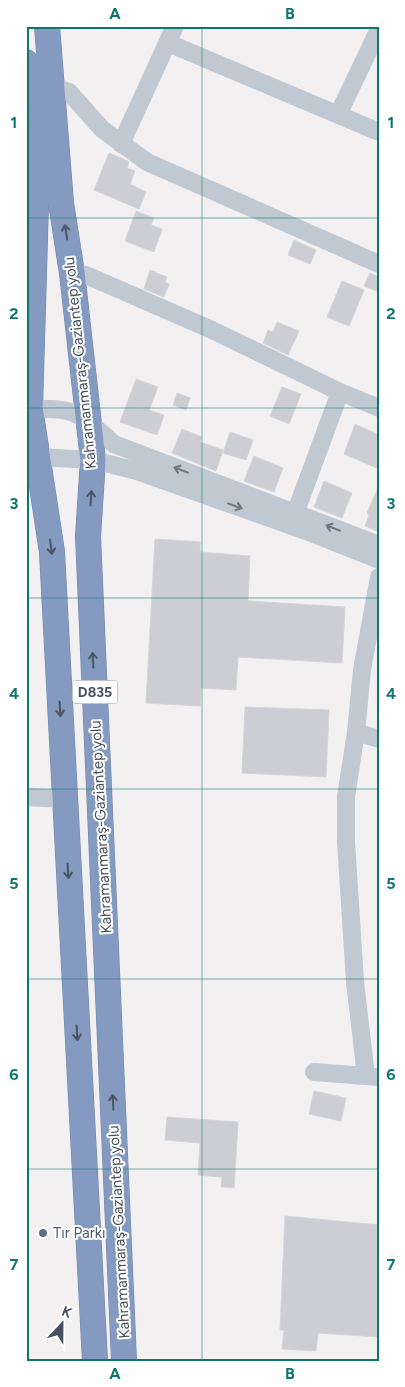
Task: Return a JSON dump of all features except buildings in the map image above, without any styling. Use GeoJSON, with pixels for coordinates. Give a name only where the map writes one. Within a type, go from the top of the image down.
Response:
{"type":"FeatureCollection","features":[{"type":"Feature","properties":{"kind":"highway","name":"Kahramanmaraş-Gaziantep yolu"},"geometry":{"type":"LineString","coordinates":[[47,26],[61,203],[72,273],[93,460],[88,536],[124,1361]]}},
{"type":"Feature","properties":{"kind":"highway","name":"Kahramanmaraş-Gaziantep yolu"},"geometry":{"type":"LineString","coordinates":[[26,62],[31,208],[28,410],[52,552],[95,1361]]}},
{"type":"Feature","properties":{"kind":"street"},"geometry":{"type":"LineString","coordinates":[[121,144],[175,26]]}},
{"type":"Feature","properties":{"kind":"street"},"geometry":{"type":"LineString","coordinates":[[338,115],[379,29]]}},
{"type":"Feature","properties":{"kind":"street"},"geometry":{"type":"LineString","coordinates":[[168,43],[379,132]]}},
{"type":"Feature","properties":{"kind":"street"},"geometry":{"type":"LineString","coordinates":[[52,86],[69,92],[102,129],[147,162],[379,264]]}},
{"type":"Feature","properties":{"kind":"street"},"geometry":{"type":"LineString","coordinates":[[31,208],[61,203]]}},
{"type":"Feature","properties":{"kind":"street"},"geometry":{"type":"LineString","coordinates":[[72,273],[86,275],[212,330],[340,392],[379,408]]}},
{"type":"Feature","properties":{"kind":"street"},"geometry":{"type":"LineString","coordinates":[[295,514],[340,392]]}},
{"type":"Feature","properties":{"kind":"street"},"geometry":{"type":"LineString","coordinates":[[28,410],[48,408],[68,410],[78,414],[114,444],[263,509],[306,531],[379,560]]}},
{"type":"Feature","properties":{"kind":"street"},"geometry":{"type":"LineString","coordinates":[[37,457],[93,460],[263,509],[295,514],[379,545]]}},
{"type":"Feature","properties":{"kind":"street"},"geometry":{"type":"LineString","coordinates":[[314,1072],[372,1076],[355,982],[346,841],[346,797],[356,732],[362,670],[379,577]]}},
{"type":"Feature","properties":{"kind":"street"},"geometry":{"type":"LineString","coordinates":[[356,732],[379,739]]}},
{"type":"Feature","properties":{"kind":"street"},"geometry":{"type":"LineString","coordinates":[[26,797],[64,799]]}},
{"type":"Feature","properties":{"kind":"place","name":"Tır Parkı"},"geometry":{"type":"Point","coordinates":[43,1233]}}]}
